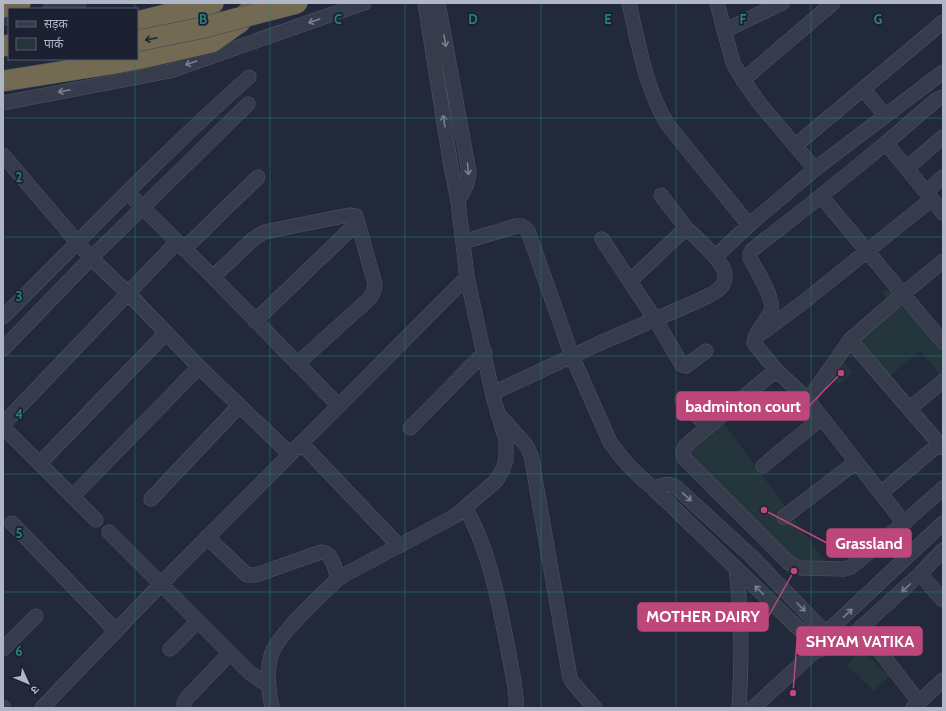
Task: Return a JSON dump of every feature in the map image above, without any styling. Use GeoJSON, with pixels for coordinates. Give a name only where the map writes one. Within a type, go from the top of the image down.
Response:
{"type":"FeatureCollection","features":[{"type":"Feature","properties":{"kind":"highway"},"geometry":{"type":"LineString","coordinates":[[3,7],[20,3]]}},
{"type":"Feature","properties":{"kind":"highway"},"geometry":{"type":"LineString","coordinates":[[138,11],[141,8],[156,3]]}},
{"type":"Feature","properties":{"kind":"highway"},"geometry":{"type":"LineString","coordinates":[[138,22],[213,3]]}},
{"type":"Feature","properties":{"kind":"highway"},"geometry":{"type":"LineString","coordinates":[[212,42],[236,3]]}},
{"type":"Feature","properties":{"kind":"highway"},"geometry":{"type":"LineString","coordinates":[[138,59],[212,42],[240,22],[256,3]]}},
{"type":"Feature","properties":{"kind":"highway"},"geometry":{"type":"LineString","coordinates":[[138,41],[201,28],[297,3]]}},
{"type":"Feature","properties":{"kind":"highway"},"geometry":{"type":"LineString","coordinates":[[3,68],[44,60]]}},
{"type":"Feature","properties":{"kind":"highway"},"geometry":{"type":"LineString","coordinates":[[3,81],[131,60]]}},
{"type":"Feature","properties":{"kind":"street"},"geometry":{"type":"LineString","coordinates":[[55,8],[79,3]]}},
{"type":"Feature","properties":{"kind":"street"},"geometry":{"type":"LineString","coordinates":[[3,103],[170,71],[364,3]]}},
{"type":"Feature","properties":{"kind":"street"},"geometry":{"type":"LineString","coordinates":[[272,708],[268,685],[271,655],[276,644],[300,617],[338,579],[352,570],[456,516],[496,481],[506,460],[506,440],[493,393],[467,277],[458,200],[450,160],[425,3]]}},
{"type":"Feature","properties":{"kind":"street"},"geometry":{"type":"LineString","coordinates":[[438,3],[469,172],[467,184],[458,200]]}},
{"type":"Feature","properties":{"kind":"street"},"geometry":{"type":"LineString","coordinates":[[629,3],[649,86],[660,111],[673,131],[749,225]]}},
{"type":"Feature","properties":{"kind":"street"},"geometry":{"type":"LineString","coordinates":[[717,3],[733,63],[743,80],[760,104],[815,169]]}},
{"type":"Feature","properties":{"kind":"street"},"geometry":{"type":"LineString","coordinates":[[724,31],[782,3]]}},
{"type":"Feature","properties":{"kind":"street"},"geometry":{"type":"LineString","coordinates":[[743,80],[833,3]]}},
{"type":"Feature","properties":{"kind":"street"},"geometry":{"type":"LineString","coordinates":[[796,146],[943,22]]}},
{"type":"Feature","properties":{"kind":"street"},"geometry":{"type":"LineString","coordinates":[[714,257],[815,169],[943,72]]}},
{"type":"Feature","properties":{"kind":"street"},"geometry":{"type":"LineString","coordinates":[[3,317],[206,114],[249,77]]}},
{"type":"Feature","properties":{"kind":"street"},"geometry":{"type":"LineString","coordinates":[[863,89],[885,115]]}},
{"type":"Feature","properties":{"kind":"street"},"geometry":{"type":"LineString","coordinates":[[904,523],[808,400],[776,370],[756,348],[754,339],[771,311],[771,302],[750,258],[750,254],[757,245],[821,196],[936,100],[943,97]]}},
{"type":"Feature","properties":{"kind":"street"},"geometry":{"type":"LineString","coordinates":[[3,349],[91,258],[248,104]]}},
{"type":"Feature","properties":{"kind":"street"},"geometry":{"type":"LineString","coordinates":[[907,168],[943,137]]}},
{"type":"Feature","properties":{"kind":"street"},"geometry":{"type":"LineString","coordinates":[[886,143],[943,213]]}},
{"type":"Feature","properties":{"kind":"street"},"geometry":{"type":"LineString","coordinates":[[3,155],[79,242],[91,258],[128,293],[199,367],[290,454]]}},
{"type":"Feature","properties":{"kind":"street"},"geometry":{"type":"LineString","coordinates":[[96,520],[3,426],[128,293],[258,177]]}},
{"type":"Feature","properties":{"kind":"street"},"geometry":{"type":"LineString","coordinates":[[754,339],[867,252],[929,196],[943,177]]}},
{"type":"Feature","properties":{"kind":"street"},"geometry":{"type":"LineString","coordinates":[[127,192],[213,277],[339,406]]}},
{"type":"Feature","properties":{"kind":"street"},"geometry":{"type":"LineString","coordinates":[[493,393],[572,356],[700,300],[716,292],[722,286],[725,277],[724,270],[714,257],[686,228],[661,196]]}},
{"type":"Feature","properties":{"kind":"street"},"geometry":{"type":"LineString","coordinates":[[821,196],[943,342]]}},
{"type":"Feature","properties":{"kind":"street"},"geometry":{"type":"LineString","coordinates":[[213,277],[252,240],[264,232],[355,215],[375,284],[373,294],[297,364]]}},
{"type":"Feature","properties":{"kind":"street"},"geometry":{"type":"LineString","coordinates":[[255,321],[358,223]]}},
{"type":"Feature","properties":{"kind":"street"},"geometry":{"type":"LineString","coordinates":[[463,242],[516,226],[525,228],[530,236],[572,356],[610,442],[630,467],[796,626],[816,649]]}},
{"type":"Feature","properties":{"kind":"street"},"geometry":{"type":"LineString","coordinates":[[630,281],[686,228]]}},
{"type":"Feature","properties":{"kind":"street"},"geometry":{"type":"LineString","coordinates":[[602,239],[655,319],[683,366],[686,366],[706,351]]}},
{"type":"Feature","properties":{"kind":"street"},"geometry":{"type":"LineString","coordinates":[[808,400],[850,340],[943,262]]}},
{"type":"Feature","properties":{"kind":"street"},"geometry":{"type":"LineString","coordinates":[[42,708],[161,584],[467,277]]}},
{"type":"Feature","properties":{"kind":"street"},"geometry":{"type":"LineString","coordinates":[[40,464],[166,333]]}},
{"type":"Feature","properties":{"kind":"street"},"geometry":{"type":"LineString","coordinates":[[850,340],[941,446],[881,494]]}},
{"type":"Feature","properties":{"kind":"street"},"geometry":{"type":"LineString","coordinates":[[410,428],[485,352]]}},
{"type":"Feature","properties":{"kind":"street"},"geometry":{"type":"LineString","coordinates":[[73,496],[199,367]]}},
{"type":"Feature","properties":{"kind":"street"},"geometry":{"type":"LineString","coordinates":[[776,370],[685,446],[683,453],[684,458],[794,566],[805,569],[844,570],[851,567],[943,488]]}},
{"type":"Feature","properties":{"kind":"street"},"geometry":{"type":"LineString","coordinates":[[909,409],[943,381]]}},
{"type":"Feature","properties":{"kind":"street"},"geometry":{"type":"LineString","coordinates":[[682,400],[708,427]]}},
{"type":"Feature","properties":{"kind":"street"},"geometry":{"type":"LineString","coordinates":[[150,498],[239,406]]}},
{"type":"Feature","properties":{"kind":"street"},"geometry":{"type":"LineString","coordinates":[[499,414],[526,445],[531,455],[570,678],[572,683],[595,708]]}},
{"type":"Feature","properties":{"kind":"street"},"geometry":{"type":"LineString","coordinates":[[763,466],[821,418]]}},
{"type":"Feature","properties":{"kind":"street"},"geometry":{"type":"LineString","coordinates":[[301,443],[399,546]]}},
{"type":"Feature","properties":{"kind":"street"},"geometry":{"type":"LineString","coordinates":[[784,517],[856,462]]}},
{"type":"Feature","properties":{"kind":"street"},"geometry":{"type":"LineString","coordinates":[[654,489],[668,484],[677,488],[743,549],[826,633]]}},
{"type":"Feature","properties":{"kind":"street"},"geometry":{"type":"LineString","coordinates":[[465,508],[473,521],[490,568],[496,590],[513,679],[516,708]]}},
{"type":"Feature","properties":{"kind":"street"},"geometry":{"type":"LineString","coordinates":[[12,523],[116,631]]}},
{"type":"Feature","properties":{"kind":"street"},"geometry":{"type":"LineString","coordinates":[[753,708],[816,649],[826,633],[943,523]]}},
{"type":"Feature","properties":{"kind":"street"},"geometry":{"type":"LineString","coordinates":[[109,532],[250,673],[268,685]]}},
{"type":"Feature","properties":{"kind":"street"},"geometry":{"type":"LineString","coordinates":[[207,538],[247,575],[256,575],[321,552],[325,552],[330,556],[338,579]]}},
{"type":"Feature","properties":{"kind":"street"},"geometry":{"type":"LineString","coordinates":[[739,708],[741,646],[738,588],[733,565],[743,549]]}},
{"type":"Feature","properties":{"kind":"street"},"geometry":{"type":"LineString","coordinates":[[816,649],[841,643],[861,628],[920,574],[943,550]]}},
{"type":"Feature","properties":{"kind":"street"},"geometry":{"type":"LineString","coordinates":[[920,574],[943,600]]}},
{"type":"Feature","properties":{"kind":"street"},"geometry":{"type":"LineString","coordinates":[[3,649],[36,616]]}},
{"type":"Feature","properties":{"kind":"street"},"geometry":{"type":"LineString","coordinates":[[170,649],[198,621]]}},
{"type":"Feature","properties":{"kind":"street"},"geometry":{"type":"LineString","coordinates":[[861,628],[916,705],[943,680]]}},
{"type":"Feature","properties":{"kind":"street"},"geometry":{"type":"LineString","coordinates":[[183,706],[187,698],[230,653]]}},
{"type":"Feature","properties":{"kind":"green space"},"geometry":{"type":"Polygon","coordinates":[[[892,286],[943,348],[943,378],[920,351],[886,379],[850,340],[894,306],[883,293],[892,286]]]}},
{"type":"Feature","properties":{"kind":"green space"},"geometry":{"type":"Polygon","coordinates":[[[844,362],[853,372],[838,385],[830,375],[844,362]]]}},
{"type":"Feature","properties":{"kind":"green space"},"geometry":{"type":"Polygon","coordinates":[[[723,422],[825,561],[795,561],[689,458],[690,447],[723,422]]]}},
{"type":"Feature","properties":{"kind":"green space"},"geometry":{"type":"Polygon","coordinates":[[[861,649],[889,676],[874,691],[847,665],[861,649]]]}},
{"type":"Feature","properties":{"kind":"place","name":"badminton court"},"geometry":{"type":"Point","coordinates":[841,373]}},
{"type":"Feature","properties":{"kind":"place","name":"Grassland"},"geometry":{"type":"Point","coordinates":[764,510]}},
{"type":"Feature","properties":{"kind":"place","name":"MOTHER DAIRY"},"geometry":{"type":"Point","coordinates":[794,571]}},
{"type":"Feature","properties":{"kind":"place","name":"SHYAM VATIKA"},"geometry":{"type":"Point","coordinates":[793,693]}}]}
